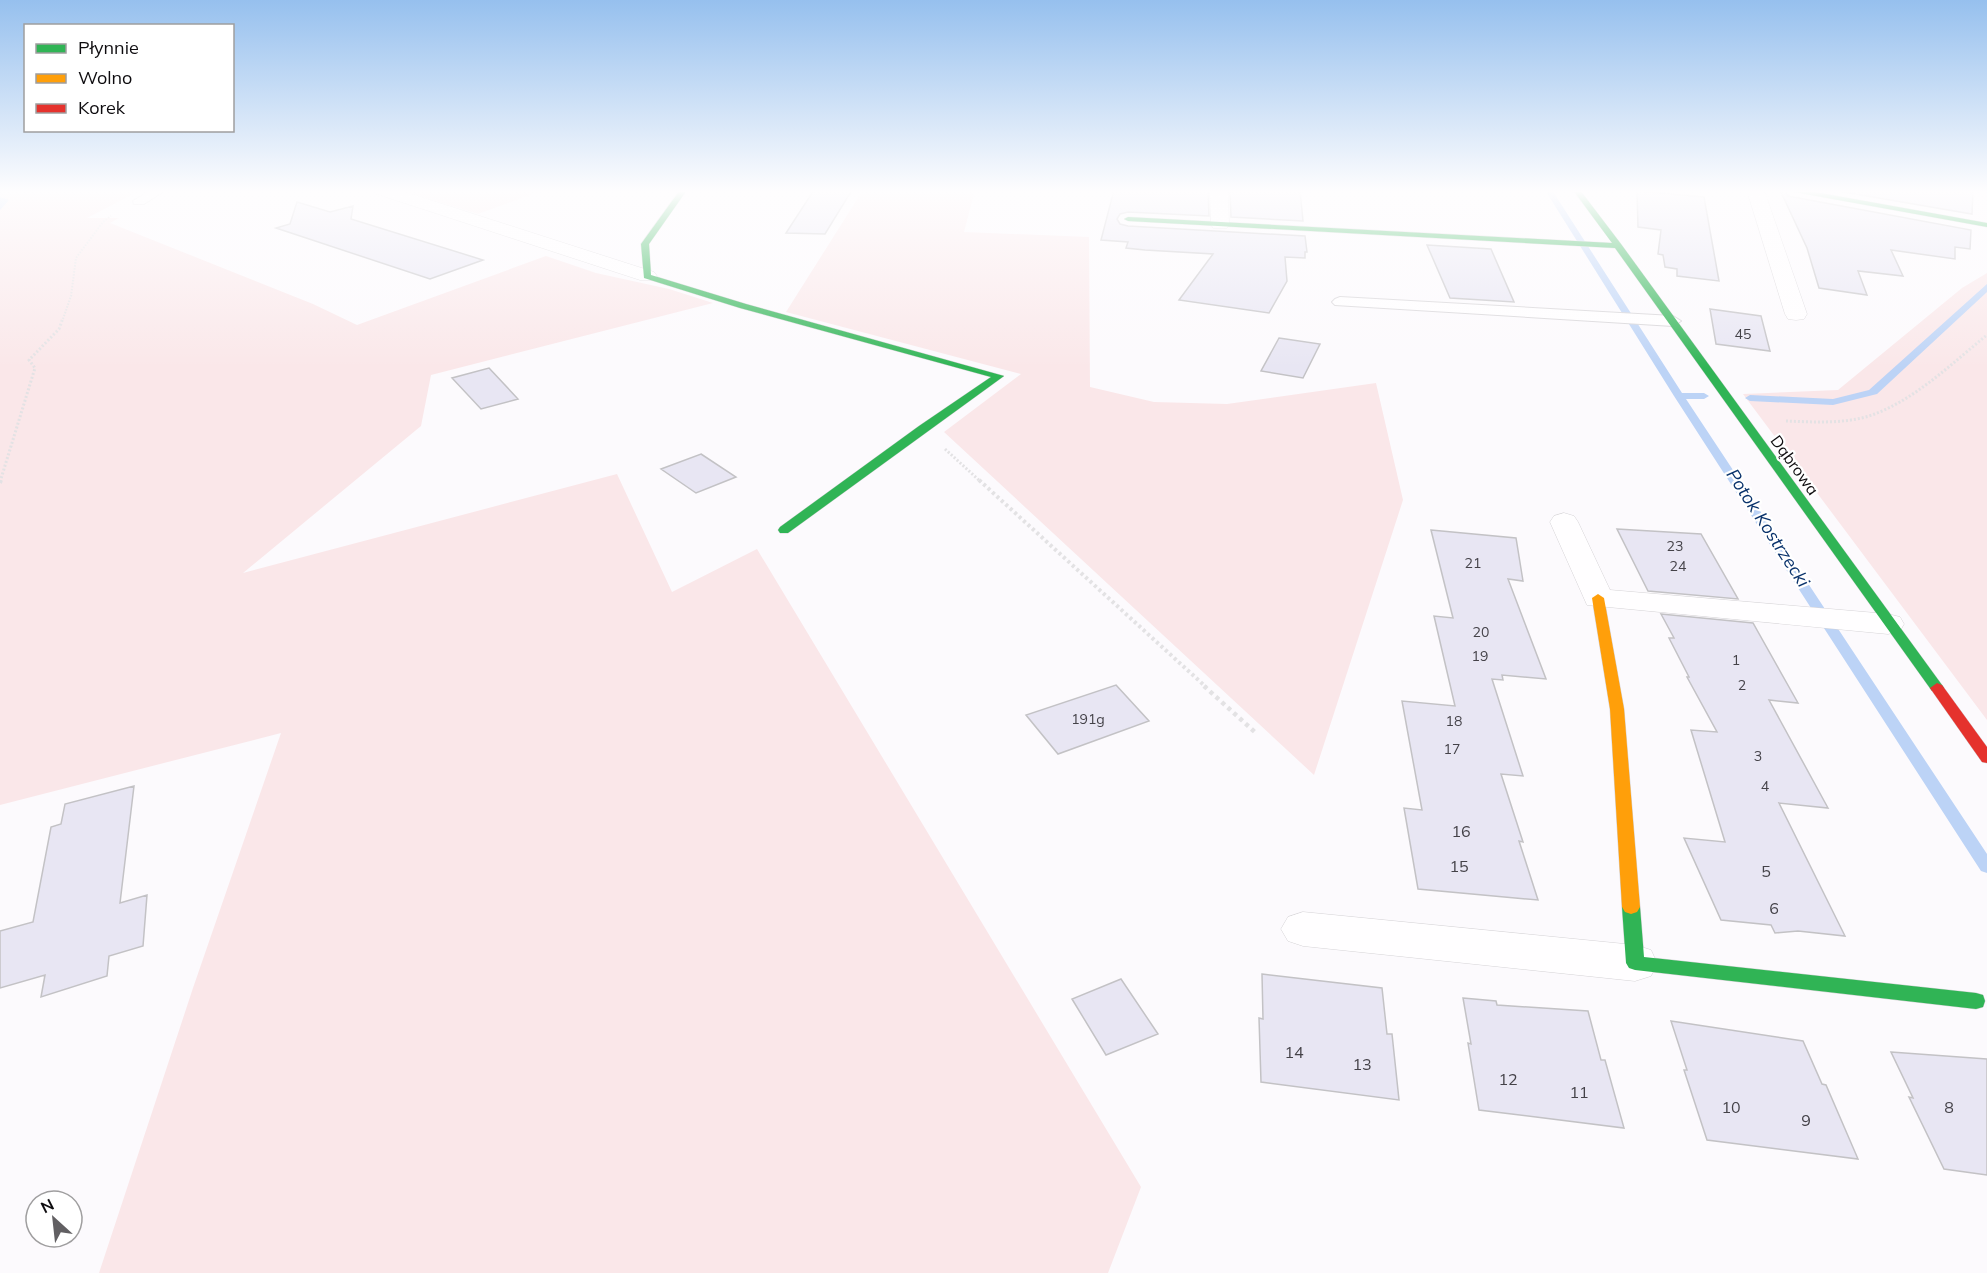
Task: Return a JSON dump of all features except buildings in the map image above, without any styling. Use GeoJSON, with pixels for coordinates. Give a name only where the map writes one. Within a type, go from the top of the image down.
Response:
{"type":"FeatureCollection","features":[{"type":"Feature","properties":{"kind":"street"},"geometry":{"type":"LineString","coordinates":[[565,249],[743,306],[999,376],[923,428],[784,530]]}},
{"type":"Feature","properties":{"kind":"street"},"geometry":{"type":"LineString","coordinates":[[645,249],[647,276]]}},
{"type":"Feature","properties":{"kind":"street","name":"Dąbrowa"},"geometry":{"type":"LineString","coordinates":[[1620,249],[1888,624],[1987,758]]}},
{"type":"Feature","properties":{"kind":"street"},"geometry":{"type":"LineString","coordinates":[[1775,249],[1796,314]]}},
{"type":"Feature","properties":{"kind":"street"},"geometry":{"type":"LineString","coordinates":[[1563,522],[1598,598],[1617,709],[1635,963]]}},
{"type":"Feature","properties":{"kind":"street"},"geometry":{"type":"LineString","coordinates":[[1598,598],[1888,624]]}},
{"type":"Feature","properties":{"kind":"street"},"geometry":{"type":"LineString","coordinates":[[1303,929],[1976,1001]]}},
{"type":"Feature","properties":{"kind":"lane"},"geometry":{"type":"LineString","coordinates":[[1340,302],[1673,321]]}},
{"type":"Feature","properties":{"kind":"path"},"geometry":{"type":"LineString","coordinates":[[0,483],[35,368],[29,360],[59,329],[71,296],[76,258],[82,249]]}},
{"type":"Feature","properties":{"kind":"path"},"geometry":{"type":"LineString","coordinates":[[1740,417],[1812,423],[1868,417],[1910,394],[1987,335]]}},
{"type":"Feature","properties":{"kind":"path"},"geometry":{"type":"LineString","coordinates":[[923,428],[1257,734]]}},
{"type":"Feature","properties":{"kind":"shaded area"},"geometry":{"type":"Polygon","coordinates":[[[0,249],[176,249],[313,304],[357,325],[546,256],[596,273],[669,289],[713,303],[431,375],[421,426],[243,573],[617,474],[672,592],[757,549],[1141,1187],[1108,1273],[99,1273],[193,988],[281,733],[0,805],[0,249]]]}},
{"type":"Feature","properties":{"kind":"shaded area"},"geometry":{"type":"Polygon","coordinates":[[[826,249],[1089,249],[1090,387],[1154,402],[1227,404],[1376,383],[1403,500],[1314,775],[944,432],[1021,374],[786,312],[826,249]]]}},
{"type":"Feature","properties":{"kind":"shaded area"},"geometry":{"type":"Polygon","coordinates":[[[1987,273],[1987,720],[1743,394],[1838,390],[1962,288],[1987,273]]]}},
{"type":"Feature","properties":{"kind":"waterway","name":"Potok Kostrzecki"},"geometry":{"type":"LineString","coordinates":[[1586,249],[1679,396]]}},
{"type":"Feature","properties":{"kind":"waterway"},"geometry":{"type":"LineString","coordinates":[[1750,398],[1833,402],[1873,392],[1987,287]]}},
{"type":"Feature","properties":{"kind":"waterway"},"geometry":{"type":"LineString","coordinates":[[1679,396],[1704,396]]}},
{"type":"Feature","properties":{"kind":"waterway","name":"Potok Kostrzecki"},"geometry":{"type":"LineString","coordinates":[[1679,396],[1987,867]]}},
{"type":"Feature","properties":{"kind":"traffic: fast"},"geometry":{"type":"LineString","coordinates":[[645,249],[647,276],[743,306],[999,376],[923,428],[784,530]]}},
{"type":"Feature","properties":{"kind":"traffic: fast"},"geometry":{"type":"LineString","coordinates":[[1620,249],[1937,688]]}},
{"type":"Feature","properties":{"kind":"traffic: fast"},"geometry":{"type":"LineString","coordinates":[[1631,907],[1635,963],[1976,1001]]}},
{"type":"Feature","properties":{"kind":"traffic: slow"},"geometry":{"type":"LineString","coordinates":[[1598,598],[1617,709],[1631,907]]}},
{"type":"Feature","properties":{"kind":"traffic: jam"},"geometry":{"type":"LineString","coordinates":[[1937,688],[1987,758]]}}]}
